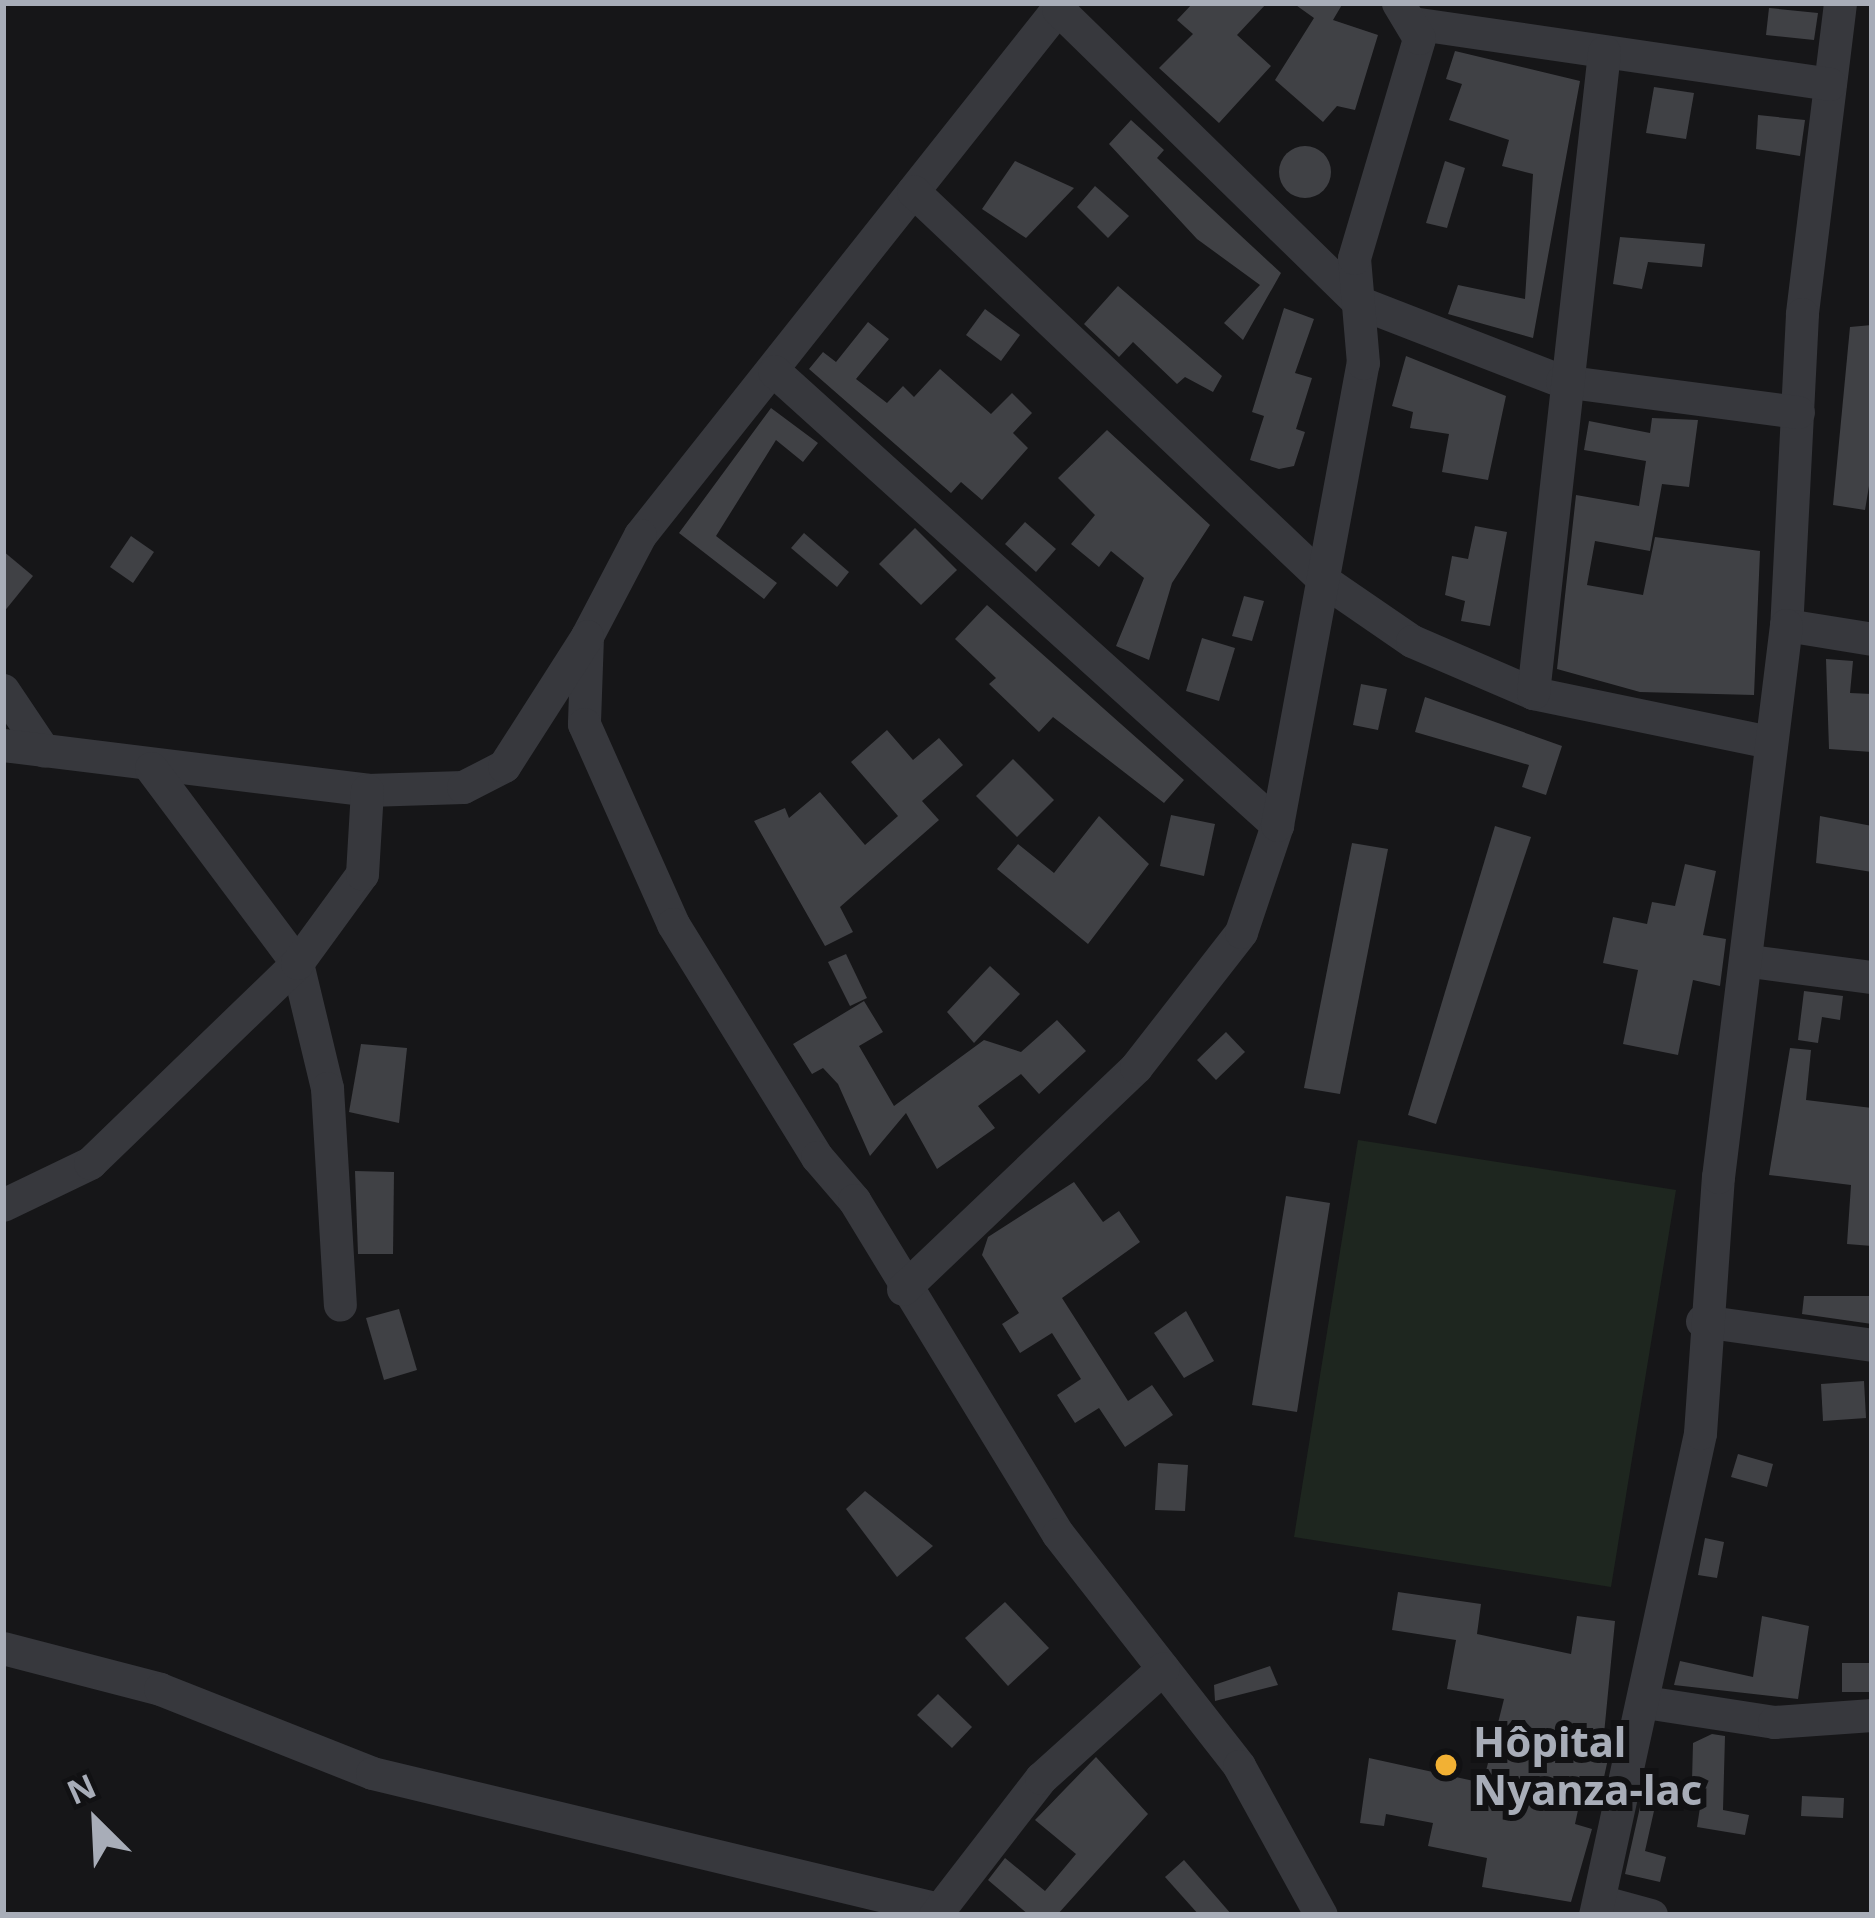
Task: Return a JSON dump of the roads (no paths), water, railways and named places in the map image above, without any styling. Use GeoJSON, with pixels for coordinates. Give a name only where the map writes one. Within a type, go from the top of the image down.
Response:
{"type":"FeatureCollection","features":[{"type":"Feature","properties":{"kind":"street"},"geometry":{"type":"LineString","coordinates":[[1651,1915],[1597,1908],[1646,1702],[1700,1433],[1702,1321],[1750,961],[1769,742],[1786,625],[1798,412],[1840,3]]}},
{"type":"Feature","properties":{"kind":"street"},"geometry":{"type":"LineString","coordinates":[[3,745],[151,768],[367,790],[492,777],[587,636],[640,535],[1060,6],[1358,302],[1562,381],[1798,412]]}},
{"type":"Feature","properties":{"kind":"street"},"geometry":{"type":"LineString","coordinates":[[902,1289],[1195,1002],[1241,932],[1277,825],[1364,363],[1354,258],[1424,14],[1604,52],[1830,84]]}},
{"type":"Feature","properties":{"kind":"street"},"geometry":{"type":"LineString","coordinates":[[1533,693],[1562,381],[1604,52]]}},
{"type":"Feature","properties":{"kind":"street"},"geometry":{"type":"LineString","coordinates":[[913,191],[1326,582],[1412,641],[1533,693],[1769,742]]}},
{"type":"Feature","properties":{"kind":"street"},"geometry":{"type":"LineString","coordinates":[[774,371],[1277,825]]}},
{"type":"Feature","properties":{"kind":"street"},"geometry":{"type":"LineString","coordinates":[[1786,625],[1872,639]]}},
{"type":"Feature","properties":{"kind":"street"},"geometry":{"type":"LineString","coordinates":[[587,636],[584,724],[673,924],[1058,1534],[1239,1766],[1322,1915]]}},
{"type":"Feature","properties":{"kind":"street"},"geometry":{"type":"LineString","coordinates":[[3,690],[44,751]]}},
{"type":"Feature","properties":{"kind":"street"},"geometry":{"type":"LineString","coordinates":[[151,768],[297,963],[327,1088],[340,1305]]}},
{"type":"Feature","properties":{"kind":"street"},"geometry":{"type":"LineString","coordinates":[[3,1204],[90,1163],[297,963],[362,874],[367,790]]}},
{"type":"Feature","properties":{"kind":"street"},"geometry":{"type":"LineString","coordinates":[[1750,961],[1872,977]]}},
{"type":"Feature","properties":{"kind":"street"},"geometry":{"type":"LineString","coordinates":[[1702,1321],[1872,1345]]}},
{"type":"Feature","properties":{"kind":"street"},"geometry":{"type":"LineString","coordinates":[[3,1648],[160,1689],[372,1773],[937,1912],[1041,1778],[1163,1668]]}},
{"type":"Feature","properties":{"kind":"street"},"geometry":{"type":"LineString","coordinates":[[1646,1702],[1774,1722],[1872,1715]]}},
{"type":"Feature","properties":{"kind":"place","name":"Hôpital Nyanza-lac"},"geometry":{"type":"Point","coordinates":[1446,1765]}}]}
